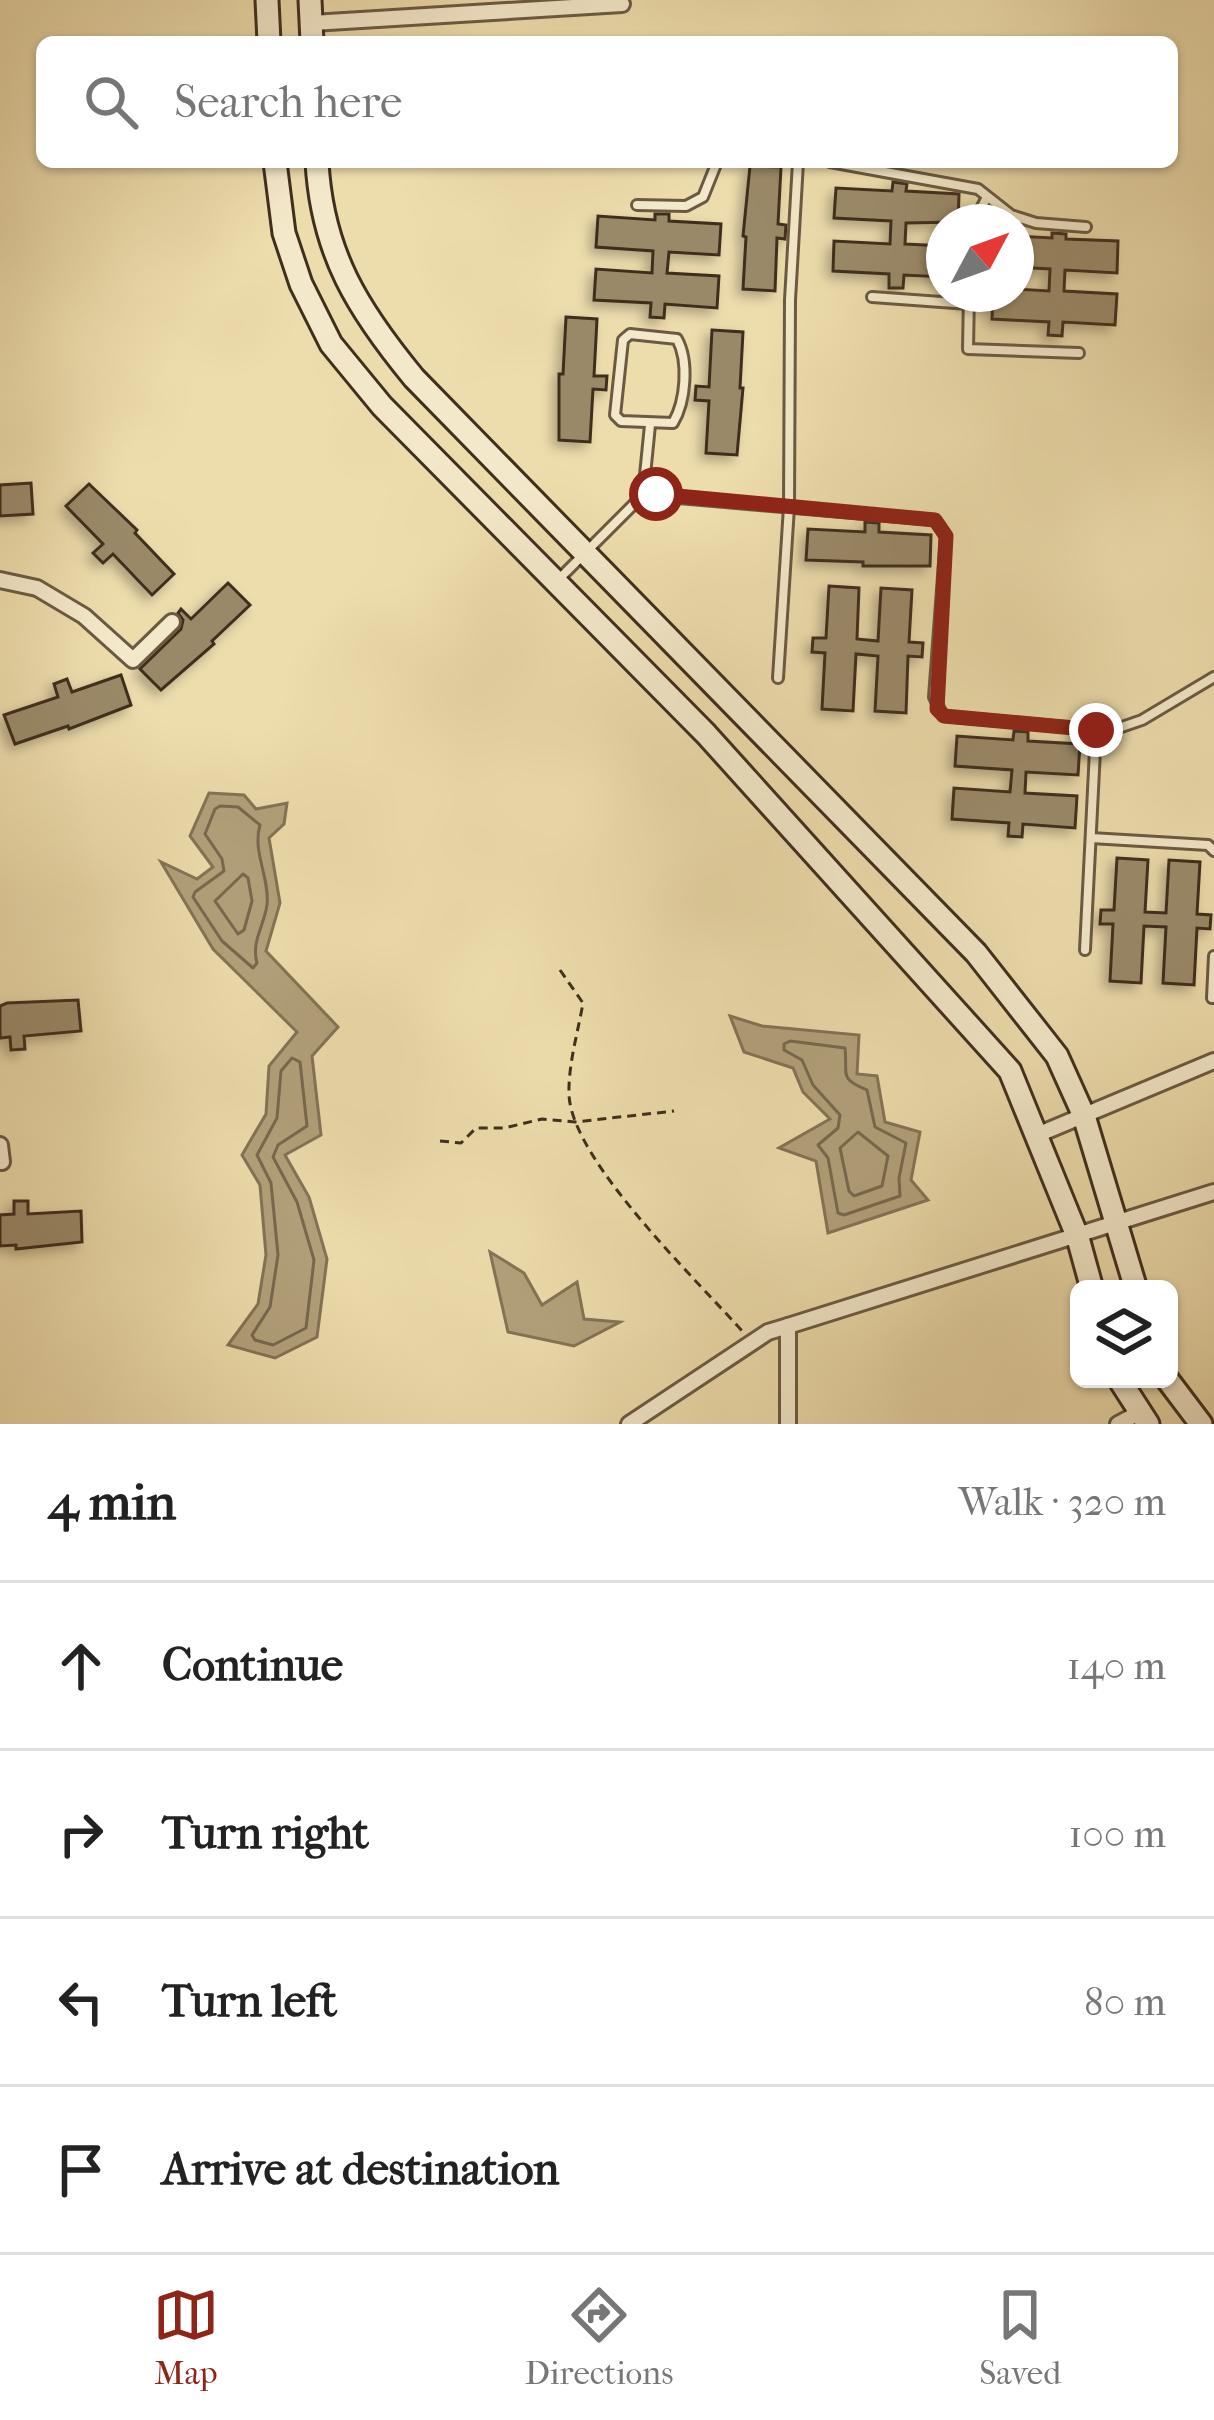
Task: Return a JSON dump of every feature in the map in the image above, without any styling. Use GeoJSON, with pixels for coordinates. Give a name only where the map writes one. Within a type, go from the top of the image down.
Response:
{"type":"FeatureCollection","features":[{"type":"Feature","properties":{"kind":"street"},"geometry":{"type":"LineString","coordinates":[[269,36],[267,1],[291,0]]}},
{"type":"Feature","properties":{"kind":"street"},"geometry":{"type":"LineString","coordinates":[[310,0],[312,33],[541,5],[622,4]]}},
{"type":"Feature","properties":{"kind":"street"},"geometry":{"type":"LineString","coordinates":[[412,0],[413,20]]}},
{"type":"Feature","properties":{"kind":"street"},"geometry":{"type":"LineString","coordinates":[[276,168],[284,233],[301,284],[331,344],[382,406],[706,734],[1010,1071],[1078,1238],[1090,1280]]}},
{"type":"Feature","properties":{"kind":"street"},"geometry":{"type":"LineString","coordinates":[[318,168],[326,223],[340,268],[367,321],[414,378],[976,953],[1057,1056],[1084,1116],[1134,1280]]}},
{"type":"Feature","properties":{"kind":"street"},"geometry":{"type":"LineString","coordinates":[[0,580],[37,588],[84,616],[133,660],[172,622]]}},
{"type":"Feature","properties":{"kind":"street"},"geometry":{"type":"LineString","coordinates":[[1037,1136],[1214,1060]]}},
{"type":"Feature","properties":{"kind":"street"},"geometry":{"type":"LineString","coordinates":[[0,1145],[2,1162]]}},
{"type":"Feature","properties":{"kind":"street"},"geometry":{"type":"LineString","coordinates":[[629,1424],[753,1343],[788,1326],[1214,1192]]}},
{"type":"Feature","properties":{"kind":"street"},"geometry":{"type":"LineString","coordinates":[[788,1326],[788,1424]]}},
{"type":"Feature","properties":{"kind":"street"},"geometry":{"type":"LineString","coordinates":[[1118,1424],[1143,1418],[1125,1388]]}},
{"type":"Feature","properties":{"kind":"street"},"geometry":{"type":"LineString","coordinates":[[1174,1388],[1201,1424]]}},
{"type":"Feature","properties":{"kind":"lane"},"geometry":{"type":"LineString","coordinates":[[637,205],[686,206],[703,197],[715,168]]}},
{"type":"Feature","properties":{"kind":"lane"},"geometry":{"type":"LineString","coordinates":[[778,678],[789,506],[790,300],[798,168]]}},
{"type":"Feature","properties":{"kind":"lane"},"geometry":{"type":"LineString","coordinates":[[863,168],[978,189],[1011,215],[1036,223],[1086,226]]}},
{"type":"Feature","properties":{"kind":"lane"},"geometry":{"type":"LineString","coordinates":[[983,204],[987,197]]}},
{"type":"Feature","properties":{"kind":"lane"},"geometry":{"type":"LineString","coordinates":[[872,297],[926,298]]}},
{"type":"Feature","properties":{"kind":"lane"},"geometry":{"type":"LineString","coordinates":[[969,312],[968,349],[1079,353]]}},
{"type":"Feature","properties":{"kind":"lane"},"geometry":{"type":"LineString","coordinates":[[630,334],[676,338],[684,353],[681,410],[674,423],[650,425],[621,421],[615,415],[622,340],[630,334]]}},
{"type":"Feature","properties":{"kind":"lane"},"geometry":{"type":"LineString","coordinates":[[556,582],[644,495],[650,425]]}},
{"type":"Feature","properties":{"kind":"lane"},"geometry":{"type":"LineString","coordinates":[[644,495],[935,520],[946,536],[934,697],[944,716],[1110,731],[1142,720],[1214,677]]}},
{"type":"Feature","properties":{"kind":"lane"},"geometry":{"type":"LineString","coordinates":[[1085,950],[1096,730]]}},
{"type":"Feature","properties":{"kind":"lane"},"geometry":{"type":"LineString","coordinates":[[1090,838],[1208,845],[1214,850]]}},
{"type":"Feature","properties":{"kind":"lane"},"geometry":{"type":"LineString","coordinates":[[1212,998],[1214,956]]}},
{"type":"Feature","properties":{"kind":"path"},"geometry":{"type":"LineString","coordinates":[[560,970],[583,1003],[569,1094],[574,1122],[601,1170],[753,1343]]}},
{"type":"Feature","properties":{"kind":"path"},"geometry":{"type":"LineString","coordinates":[[440,1142],[461,1143],[476,1128],[505,1128],[542,1119],[574,1122],[674,1111]]}},
{"type":"Feature","properties":{"kind":"water"},"geometry":{"type":"Polygon","coordinates":[[[209,793],[244,795],[256,809],[287,803],[284,824],[269,838],[280,903],[266,951],[338,1027],[312,1056],[321,1135],[285,1155],[309,1197],[327,1259],[317,1337],[275,1358],[228,1345],[258,1304],[266,1255],[260,1185],[242,1155],[266,1114],[269,1066],[297,1032],[213,949],[161,862],[197,879],[213,867],[190,836],[209,793]]]}},
{"type":"Feature","properties":{"kind":"water"},"geometry":{"type":"Polygon","coordinates":[[[730,1016],[762,1026],[859,1035],[857,1074],[877,1076],[885,1122],[920,1132],[911,1180],[928,1200],[828,1233],[816,1161],[779,1148],[830,1119],[803,1092],[793,1068],[744,1052],[730,1016]]]}},
{"type":"Feature","properties":{"kind":"water"},"geometry":{"type":"Polygon","coordinates":[[[490,1252],[524,1273],[542,1305],[577,1282],[584,1319],[620,1322],[574,1346],[508,1332],[490,1252]]]}},
{"type":"Feature","properties":{"kind":"building"},"geometry":{"type":"Polygon","coordinates":[[[750,168],[781,168],[778,224],[786,225],[785,239],[777,238],[775,291],[743,289],[750,168]]]}},
{"type":"Feature","properties":{"kind":"building"},"geometry":{"type":"Polygon","coordinates":[[[893,182],[907,184],[906,191],[959,194],[959,204],[926,204],[926,223],[906,223],[905,244],[926,245],[926,276],[904,275],[903,288],[889,288],[889,274],[833,271],[834,241],[890,244],[891,221],[834,218],[836,188],[892,191],[893,182]]]}},
{"type":"Feature","properties":{"kind":"building"},"geometry":{"type":"Polygon","coordinates":[[[655,214],[669,214],[669,221],[721,224],[719,255],[669,252],[667,273],[719,276],[717,308],[665,304],[664,318],[650,317],[651,303],[594,300],[596,269],[652,273],[653,251],[596,247],[598,216],[655,220],[655,214]]]}},
{"type":"Feature","properties":{"kind":"building"},"geometry":{"type":"Polygon","coordinates":[[[1052,233],[1066,234],[1066,239],[1118,241],[1117,273],[1065,270],[1064,291],[1117,294],[1115,325],[1063,322],[1062,336],[1048,335],[1049,322],[992,319],[992,312],[1034,312],[1034,290],[1049,291],[1050,269],[1034,268],[1034,237],[1052,238],[1052,233]]]}},
{"type":"Feature","properties":{"kind":"building"},"geometry":{"type":"Polygon","coordinates":[[[566,317],[597,319],[594,376],[607,376],[606,390],[593,389],[590,442],[559,440],[559,374],[563,374],[566,317]]]}},
{"type":"Feature","properties":{"kind":"building"},"geometry":{"type":"Polygon","coordinates":[[[712,330],[743,332],[737,455],[706,453],[709,401],[695,400],[696,386],[709,387],[712,330]]]}},
{"type":"Feature","properties":{"kind":"building"},"geometry":{"type":"Polygon","coordinates":[[[31,483],[33,514],[0,516],[0,485],[31,483]]]}},
{"type":"Feature","properties":{"kind":"building"},"geometry":{"type":"Polygon","coordinates":[[[89,484],[174,574],[152,595],[113,554],[103,563],[93,553],[103,544],[66,506],[89,484]]]}},
{"type":"Feature","properties":{"kind":"building"},"geometry":{"type":"Polygon","coordinates":[[[865,522],[879,523],[879,532],[931,535],[930,566],[806,560],[808,529],[865,532],[865,522]]]}},
{"type":"Feature","properties":{"kind":"building"},"geometry":{"type":"Polygon","coordinates":[[[228,583],[250,605],[161,690],[140,669],[181,629],[181,609],[191,619],[228,583]]]}},
{"type":"Feature","properties":{"kind":"building"},"geometry":{"type":"Polygon","coordinates":[[[829,586],[859,588],[857,639],[878,641],[881,588],[912,590],[909,642],[923,643],[922,657],[908,656],[906,713],[875,711],[878,656],[856,654],[853,711],[822,709],[825,653],[812,652],[813,638],[826,638],[829,586]]]}},
{"type":"Feature","properties":{"kind":"building"},"geometry":{"type":"Polygon","coordinates":[[[121,675],[131,705],[15,744],[4,715],[58,697],[54,684],[67,679],[72,692],[121,675]]]}},
{"type":"Feature","properties":{"kind":"building"},"geometry":{"type":"Polygon","coordinates":[[[1014,731],[1028,732],[1028,741],[1080,744],[1078,775],[1026,772],[1025,793],[1077,796],[1075,828],[1023,824],[1022,837],[1008,836],[1009,823],[952,819],[954,788],[1010,792],[1012,770],[955,766],[957,736],[1013,740],[1014,731]]]}},
{"type":"Feature","properties":{"kind":"building"},"geometry":{"type":"Polygon","coordinates":[[[1117,858],[1148,860],[1145,912],[1166,913],[1169,860],[1200,862],[1197,914],[1211,915],[1210,929],[1197,928],[1194,985],[1163,983],[1166,927],[1144,926],[1141,983],[1110,981],[1113,924],[1100,924],[1101,910],[1114,910],[1117,858]]]}},
{"type":"Feature","properties":{"kind":"building"},"geometry":{"type":"Polygon","coordinates":[[[78,1000],[81,1031],[24,1036],[25,1049],[11,1050],[10,1037],[0,1038],[0,1006],[78,1000]]]}},
{"type":"Feature","properties":{"kind":"building"},"geometry":{"type":"Polygon","coordinates":[[[14,1201],[28,1201],[28,1214],[81,1211],[82,1242],[16,1249],[16,1245],[0,1246],[0,1215],[14,1214],[14,1201]]]}},
{"type":"Feature","properties":{"kind":"route"},"geometry":{"type":"LineString","coordinates":[[656,494],[935,520],[946,536],[934,697],[937,709],[944,716],[1096,730]]}}]}
